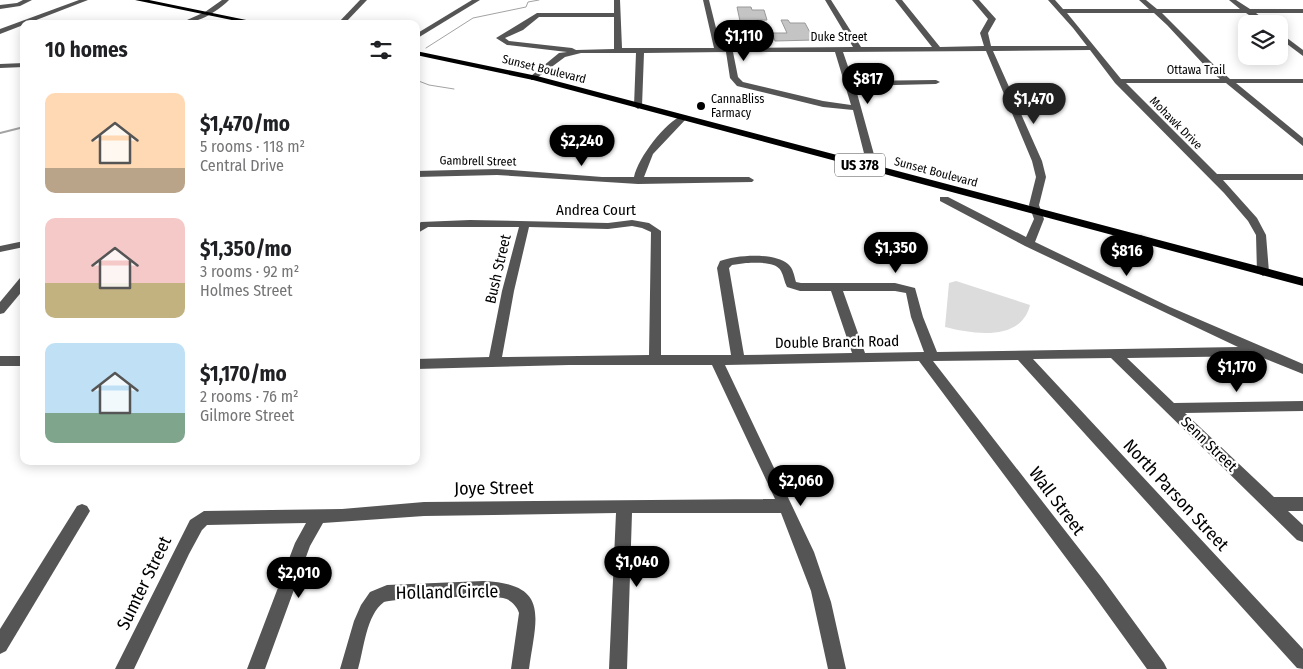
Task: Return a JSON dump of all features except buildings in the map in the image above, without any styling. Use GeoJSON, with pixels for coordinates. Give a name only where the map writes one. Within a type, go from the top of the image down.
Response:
{"type":"FeatureCollection","features":[{"type":"Feature","properties":{"kind":"main road"},"geometry":{"type":"LineString","coordinates":[[138,0],[242,20]]}},
{"type":"Feature","properties":{"kind":"main road","name":"Sunset Boulevard"},"geometry":{"type":"LineString","coordinates":[[420,54],[534,78],[1303,282]]}},
{"type":"Feature","properties":{"kind":"street"},"geometry":{"type":"LineString","coordinates":[[0,7],[18,5],[30,0]]}},
{"type":"Feature","properties":{"kind":"street"},"geometry":{"type":"LineString","coordinates":[[32,20],[85,0]]}},
{"type":"Feature","properties":{"kind":"street"},"geometry":{"type":"LineString","coordinates":[[190,20],[206,13],[226,0]]}},
{"type":"Feature","properties":{"kind":"street"},"geometry":{"type":"LineString","coordinates":[[344,20],[364,0]]}},
{"type":"Feature","properties":{"kind":"street"},"geometry":{"type":"LineString","coordinates":[[420,30],[470,0]]}},
{"type":"Feature","properties":{"kind":"street"},"geometry":{"type":"LineString","coordinates":[[420,35],[477,0]]}},
{"type":"Feature","properties":{"kind":"street"},"geometry":{"type":"LineString","coordinates":[[617,0],[618,50]]}},
{"type":"Feature","properties":{"kind":"street"},"geometry":{"type":"LineString","coordinates":[[706,0],[718,50]]}},
{"type":"Feature","properties":{"kind":"street"},"geometry":{"type":"LineString","coordinates":[[828,0],[858,48]]}},
{"type":"Feature","properties":{"kind":"street"},"geometry":{"type":"LineString","coordinates":[[898,0],[937,48]]}},
{"type":"Feature","properties":{"kind":"street"},"geometry":{"type":"LineString","coordinates":[[976,0],[992,19],[984,33],[1041,177],[1034,205],[1039,219],[1029,244]]}},
{"type":"Feature","properties":{"kind":"street","name":"Mohawk Drive"},"geometry":{"type":"LineString","coordinates":[[1051,0],[1063,11],[1118,81],[1239,203],[1261,235],[1263,272]]}},
{"type":"Feature","properties":{"kind":"street"},"geometry":{"type":"LineString","coordinates":[[1142,0],[1170,23],[1210,66],[1303,143]]}},
{"type":"Feature","properties":{"kind":"street"},"geometry":{"type":"LineString","coordinates":[[1232,0],[1254,15]]}},
{"type":"Feature","properties":{"kind":"street"},"geometry":{"type":"LineString","coordinates":[[1063,11],[1303,11]]}},
{"type":"Feature","properties":{"kind":"street"},"geometry":{"type":"LineString","coordinates":[[581,51],[507,43],[500,38],[520,28],[537,15],[618,15]]}},
{"type":"Feature","properties":{"kind":"street"},"geometry":{"type":"LineString","coordinates":[[0,32],[20,24]]}},
{"type":"Feature","properties":{"kind":"street"},"geometry":{"type":"LineString","coordinates":[[1288,42],[1303,54]]}},
{"type":"Feature","properties":{"kind":"street","name":"Duke Street"},"geometry":{"type":"LineString","coordinates":[[534,78],[562,55],[581,51],[1092,48]]}},
{"type":"Feature","properties":{"kind":"street"},"geometry":{"type":"LineString","coordinates":[[729,49],[734,78],[740,84],[823,104],[856,108]]}},
{"type":"Feature","properties":{"kind":"street"},"geometry":{"type":"LineString","coordinates":[[838,49],[850,84],[873,169]]}},
{"type":"Feature","properties":{"kind":"street"},"geometry":{"type":"LineString","coordinates":[[638,106],[640,50]]}},
{"type":"Feature","properties":{"kind":"street"},"geometry":{"type":"LineString","coordinates":[[0,66],[20,65]]}},
{"type":"Feature","properties":{"kind":"street","name":"Ottawa Trail"},"geometry":{"type":"LineString","coordinates":[[1118,81],[1303,81]]}},
{"type":"Feature","properties":{"kind":"street"},"geometry":{"type":"LineString","coordinates":[[850,84],[936,82]]}},
{"type":"Feature","properties":{"kind":"street"},"geometry":{"type":"LineString","coordinates":[[638,181],[640,166],[646,156],[684,118]]}},
{"type":"Feature","properties":{"kind":"street","name":"Gambrell Street"},"geometry":{"type":"LineString","coordinates":[[420,174],[497,172],[579,179],[638,181],[749,180]]}},
{"type":"Feature","properties":{"kind":"street"},"geometry":{"type":"LineString","coordinates":[[1213,177],[1303,177]]}},
{"type":"Feature","properties":{"kind":"street"},"geometry":{"type":"LineString","coordinates":[[944,198],[1029,244],[1110,284],[1258,351],[1303,369]]}},
{"type":"Feature","properties":{"kind":"street","name":"Andrea Court"},"geometry":{"type":"LineString","coordinates":[[525,224],[608,226],[632,223],[645,225],[656,231],[655,360]]}},
{"type":"Feature","properties":{"kind":"street","name":"Bush Street"},"geometry":{"type":"LineString","coordinates":[[420,228],[525,224],[508,291],[495,362]]}},
{"type":"Feature","properties":{"kind":"street"},"geometry":{"type":"LineString","coordinates":[[0,249],[20,245]]}},
{"type":"Feature","properties":{"kind":"street"},"geometry":{"type":"LineString","coordinates":[[738,360],[723,268],[724,264],[738,260],[775,262],[786,268],[791,284],[800,287],[836,287],[860,358]]}},
{"type":"Feature","properties":{"kind":"street"},"geometry":{"type":"LineString","coordinates":[[0,310],[20,287]]}},
{"type":"Feature","properties":{"kind":"street","name":"Wall Street"},"geometry":{"type":"LineString","coordinates":[[836,287],[895,287],[911,291],[928,357],[1158,669]]}},
{"type":"Feature","properties":{"kind":"street","name":"Double Branch Road"},"geometry":{"type":"LineString","coordinates":[[420,364],[1258,351]]}},
{"type":"Feature","properties":{"kind":"street","name":"Senn Street"},"geometry":{"type":"LineString","coordinates":[[1114,353],[1303,535]]}},
{"type":"Feature","properties":{"kind":"street","name":"North Parson Street"},"geometry":{"type":"LineString","coordinates":[[1020,354],[1303,662]]}},
{"type":"Feature","properties":{"kind":"street"},"geometry":{"type":"LineString","coordinates":[[716,360],[802,544],[824,604],[837,669]]}},
{"type":"Feature","properties":{"kind":"street"},"geometry":{"type":"LineString","coordinates":[[0,361],[20,361]]}},
{"type":"Feature","properties":{"kind":"street"},"geometry":{"type":"LineString","coordinates":[[1172,408],[1303,406]]}},
{"type":"Feature","properties":{"kind":"street"},"geometry":{"type":"LineString","coordinates":[[1271,504],[1303,504]]}},
{"type":"Feature","properties":{"kind":"street"},"geometry":{"type":"LineString","coordinates":[[618,669],[624,506]]}},
{"type":"Feature","properties":{"kind":"street","name":"Joye Street"},"geometry":{"type":"LineString","coordinates":[[204,518],[318,517],[424,510],[624,506],[784,506]]}},
{"type":"Feature","properties":{"kind":"street"},"geometry":{"type":"LineString","coordinates":[[0,645],[82,511]]}},
{"type":"Feature","properties":{"kind":"street"},"geometry":{"type":"LineString","coordinates":[[256,669],[303,543],[318,517]]}},
{"type":"Feature","properties":{"kind":"street","name":"Sumter Street"},"geometry":{"type":"LineString","coordinates":[[124,669],[183,549],[196,526],[204,518]]}},
{"type":"Feature","properties":{"kind":"street","name":"Holland Circle"},"geometry":{"type":"LineString","coordinates":[[349,669],[369,606],[376,597],[387,593],[483,589],[504,590],[516,595],[525,604],[528,613],[520,669]]}},
{"type":"Feature","properties":{"kind":"shaded area"},"geometry":{"type":"Polygon","coordinates":[[[956,281],[1030,305],[1025,317],[1017,325],[1007,330],[995,332],[969,332],[945,327],[949,283],[956,281]]]}},
{"type":"Feature","properties":{"kind":"waterway"},"geometry":{"type":"LineString","coordinates":[[426,48],[473,18],[526,7],[528,2],[539,0]]}},
{"type":"Feature","properties":{"kind":"waterway"},"geometry":{"type":"LineString","coordinates":[[420,82],[454,89]]}},
{"type":"Feature","properties":{"kind":"waterway"},"geometry":{"type":"LineString","coordinates":[[0,133],[20,128]]}},
{"type":"Feature","properties":{"kind":"place","name":"CannaBliss Farmacy"},"geometry":{"type":"Point","coordinates":[701,106]}}]}
